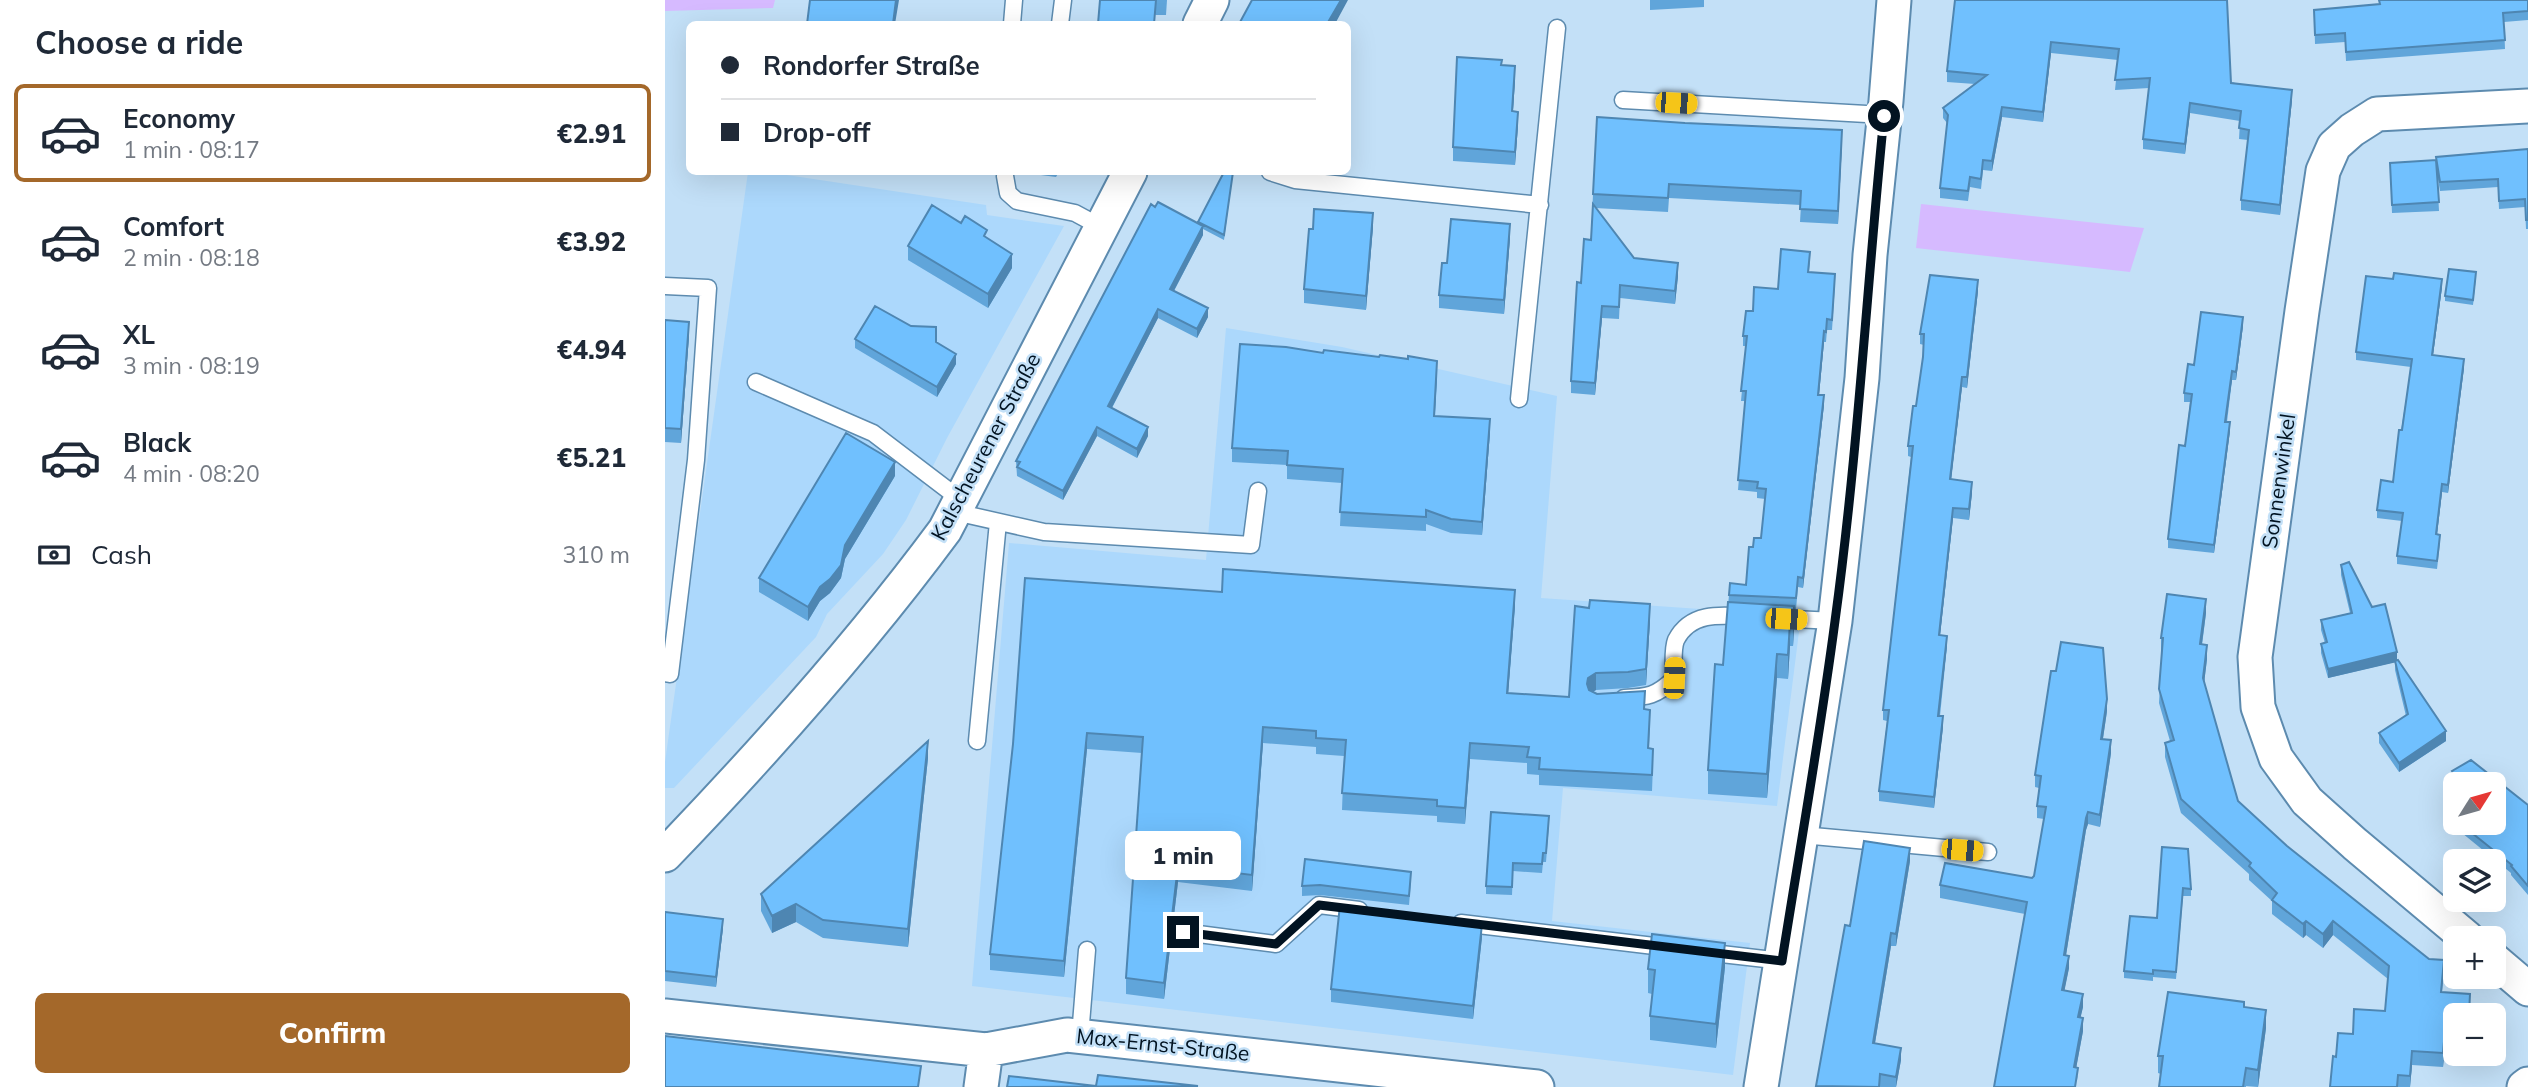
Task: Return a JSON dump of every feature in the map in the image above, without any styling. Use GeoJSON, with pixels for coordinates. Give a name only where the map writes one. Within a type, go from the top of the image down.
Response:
{"type":"FeatureCollection","features":[{"type":"Feature","properties":{"kind":"street"},"geometry":{"type":"LineString","coordinates":[[1202,21],[1212,0]]}},
{"type":"Feature","properties":{"kind":"street"},"geometry":{"type":"LineString","coordinates":[[1761,1087],[1835,621],[1862,379],[1870,255],[1894,0]]}},
{"type":"Feature","properties":{"kind":"street","name":"Sonnenwinkel"},"geometry":{"type":"LineString","coordinates":[[2453,926],[2355,845],[2307,801],[2276,758],[2259,707],[2255,657],[2323,171],[2334,146],[2377,114],[2528,106]]}},
{"type":"Feature","properties":{"kind":"street","name":"Kalscheurener Straße"},"geometry":{"type":"LineString","coordinates":[[665,855],[828,678],[907,582],[945,530],[1128,175]]}},
{"type":"Feature","properties":{"kind":"street"},"geometry":{"type":"LineString","coordinates":[[2506,970],[2528,989]]}},
{"type":"Feature","properties":{"kind":"street","name":"Max-Ernst-Straße"},"geometry":{"type":"LineString","coordinates":[[665,1016],[985,1050],[1067,1035],[1080,1036],[1326,1068],[1537,1087]]}},
{"type":"Feature","properties":{"kind":"street"},"geometry":{"type":"LineString","coordinates":[[981,1087],[985,1050]]}},
{"type":"Feature","properties":{"kind":"lane"},"geometry":{"type":"LineString","coordinates":[[1012,21],[1014,0]]}},
{"type":"Feature","properties":{"kind":"lane"},"geometry":{"type":"LineString","coordinates":[[1060,21],[1063,0]]}},
{"type":"Feature","properties":{"kind":"lane"},"geometry":{"type":"LineString","coordinates":[[1519,399],[1557,28]]}},
{"type":"Feature","properties":{"kind":"lane"},"geometry":{"type":"LineString","coordinates":[[1623,100],[1884,116]]}},
{"type":"Feature","properties":{"kind":"lane"},"geometry":{"type":"LineString","coordinates":[[1280,175],[1295,180],[1540,205]]}},
{"type":"Feature","properties":{"kind":"lane"},"geometry":{"type":"LineString","coordinates":[[1005,176],[1008,194],[1017,201],[1075,213],[1101,227]]}},
{"type":"Feature","properties":{"kind":"lane"},"geometry":{"type":"LineString","coordinates":[[665,286],[708,288],[696,460],[670,674],[665,673]]}},
{"type":"Feature","properties":{"kind":"lane"},"geometry":{"type":"LineString","coordinates":[[756,382],[873,433],[958,506],[998,522],[1044,532],[1251,545],[1258,491]]}},
{"type":"Feature","properties":{"kind":"lane"},"geometry":{"type":"LineString","coordinates":[[977,741],[998,522]]}},
{"type":"Feature","properties":{"kind":"lane"},"geometry":{"type":"LineString","coordinates":[[1610,699],[1648,697],[1662,690],[1674,678],[1676,642],[1690,624],[1711,615],[1835,621]]}},
{"type":"Feature","properties":{"kind":"lane"},"geometry":{"type":"LineString","coordinates":[[1802,835],[1989,852]]}},
{"type":"Feature","properties":{"kind":"lane"},"geometry":{"type":"LineString","coordinates":[[1183,932],[1276,944],[1319,905],[1373,912]]}},
{"type":"Feature","properties":{"kind":"lane"},"geometry":{"type":"LineString","coordinates":[[1441,920],[1782,961]]}},
{"type":"Feature","properties":{"kind":"lane"},"geometry":{"type":"LineString","coordinates":[[1080,1036],[1087,950]]}},
{"type":"Feature","properties":{"kind":"shaded area"},"geometry":{"type":"Polygon","coordinates":[[[665,0],[775,0],[773,8],[665,11],[665,0]]]}},
{"type":"Feature","properties":{"kind":"shaded area"},"geometry":{"type":"Polygon","coordinates":[[[748,175],[787,175],[986,205],[987,215],[1064,226],[947,438],[906,520],[883,554],[827,614],[816,637],[674,788],[665,788],[665,762],[748,175]]]}},
{"type":"Feature","properties":{"kind":"shaded area"},"geometry":{"type":"Polygon","coordinates":[[[1921,204],[2144,228],[2130,272],[1916,248],[1921,204]]]}},
{"type":"Feature","properties":{"kind":"shaded area"},"geometry":{"type":"Polygon","coordinates":[[[1226,328],[1342,347],[1557,396],[1541,598],[1801,616],[1777,806],[1563,788],[1552,921],[1750,943],[1733,1075],[972,986],[1009,543],[1206,560],[1226,328]]]}},
{"type":"Feature","properties":{"kind":"building"},"geometry":{"type":"Polygon","coordinates":[[[810,0],[896,0],[893,21],[807,21],[810,0]]]}},
{"type":"Feature","properties":{"kind":"building"},"geometry":{"type":"Polygon","coordinates":[[[1100,0],[1156,0],[1154,21],[1098,21],[1100,0]]]}},
{"type":"Feature","properties":{"kind":"building"},"geometry":{"type":"Polygon","coordinates":[[[1252,0],[1341,0],[1329,21],[1241,21],[1252,0]]]}},
{"type":"Feature","properties":{"kind":"building"},"geometry":{"type":"Polygon","coordinates":[[[1955,0],[2227,0],[2231,83],[2292,90],[2280,205],[2241,200],[2249,130],[2239,128],[2241,111],[2190,103],[2185,144],[2143,139],[2150,78],[2115,80],[2119,49],[2051,42],[2043,112],[2002,107],[1992,161],[1983,160],[1981,179],[1970,177],[1968,191],[1940,188],[1948,115],[1943,108],[1987,75],[1947,71],[1955,0]]]}},
{"type":"Feature","properties":{"kind":"building"},"geometry":{"type":"Polygon","coordinates":[[[2379,0],[2528,0],[2528,11],[2503,13],[2505,40],[2346,52],[2345,33],[2315,35],[2314,10],[2380,4],[2379,0]]]}},
{"type":"Feature","properties":{"kind":"building"},"geometry":{"type":"Polygon","coordinates":[[[1457,57],[1502,60],[1501,65],[1515,66],[1512,111],[1518,112],[1515,152],[1453,147],[1457,57]]]}},
{"type":"Feature","properties":{"kind":"building"},"geometry":{"type":"Polygon","coordinates":[[[1597,117],[1842,130],[1838,211],[1800,209],[1801,191],[1669,184],[1668,198],[1593,194],[1597,117]]]}},
{"type":"Feature","properties":{"kind":"building"},"geometry":{"type":"Polygon","coordinates":[[[2528,149],[2528,220],[2525,199],[2499,201],[2498,179],[2440,182],[2436,157],[2528,149]]]}},
{"type":"Feature","properties":{"kind":"building"},"geometry":{"type":"Polygon","coordinates":[[[2436,160],[2439,202],[2392,205],[2390,163],[2436,160]]]}},
{"type":"Feature","properties":{"kind":"building"},"geometry":{"type":"Polygon","coordinates":[[[1222,175],[1233,175],[1224,235],[1198,222],[1222,175]]]}},
{"type":"Feature","properties":{"kind":"building"},"geometry":{"type":"Polygon","coordinates":[[[1158,202],[1203,226],[1170,289],[1208,308],[1197,329],[1158,309],[1108,406],[1148,427],[1137,449],[1097,427],[1063,491],[1017,467],[1020,462],[1016,461],[1151,204],[1155,207],[1158,202]]]}},
{"type":"Feature","properties":{"kind":"building"},"geometry":{"type":"Polygon","coordinates":[[[1593,204],[1634,258],[1678,263],[1675,291],[1620,285],[1619,307],[1602,306],[1595,383],[1571,381],[1577,282],[1581,283],[1584,239],[1591,240],[1593,204]]]}},
{"type":"Feature","properties":{"kind":"building"},"geometry":{"type":"Polygon","coordinates":[[[932,205],[961,223],[965,216],[987,230],[984,236],[1012,254],[988,294],[908,246],[932,205]]]}},
{"type":"Feature","properties":{"kind":"building"},"geometry":{"type":"Polygon","coordinates":[[[1314,209],[1373,213],[1366,296],[1304,289],[1309,229],[1313,229],[1314,209]]]}},
{"type":"Feature","properties":{"kind":"building"},"geometry":{"type":"Polygon","coordinates":[[[1451,219],[1510,224],[1504,300],[1439,295],[1442,263],[1447,263],[1451,219]]]}},
{"type":"Feature","properties":{"kind":"building"},"geometry":{"type":"Polygon","coordinates":[[[1781,249],[1810,252],[1808,272],[1835,274],[1832,320],[1827,319],[1826,332],[1824,331],[1818,395],[1824,395],[1803,578],[1798,577],[1796,598],[1729,595],[1730,583],[1746,585],[1749,547],[1753,547],[1754,538],[1761,538],[1766,489],[1757,488],[1758,482],[1738,480],[1746,391],[1741,391],[1747,336],[1743,336],[1746,311],[1753,311],[1754,287],[1778,289],[1781,249]]]}},
{"type":"Feature","properties":{"kind":"building"},"geometry":{"type":"Polygon","coordinates":[[[2449,269],[2476,272],[2473,300],[2445,296],[2449,269]]]}},
{"type":"Feature","properties":{"kind":"building"},"geometry":{"type":"Polygon","coordinates":[[[2394,273],[2442,279],[2432,355],[2464,359],[2448,485],[2442,484],[2436,534],[2440,535],[2437,561],[2397,556],[2403,513],[2377,510],[2381,480],[2393,482],[2412,359],[2356,352],[2366,276],[2393,279],[2394,273]]]}},
{"type":"Feature","properties":{"kind":"building"},"geometry":{"type":"Polygon","coordinates":[[[1930,275],[1978,280],[1967,377],[1962,377],[1950,479],[1972,482],[1969,509],[1953,508],[1939,635],[1947,636],[1938,716],[1943,716],[1934,797],[1879,791],[1889,710],[1883,710],[1913,446],[1908,446],[1923,357],[1924,334],[1920,334],[1930,275]]]}},
{"type":"Feature","properties":{"kind":"building"},"geometry":{"type":"Polygon","coordinates":[[[875,306],[911,326],[936,327],[936,342],[956,354],[937,387],[855,339],[875,306]]]}},
{"type":"Feature","properties":{"kind":"building"},"geometry":{"type":"Polygon","coordinates":[[[2201,312],[2243,317],[2236,372],[2232,371],[2225,422],[2230,422],[2214,545],[2168,539],[2179,445],[2185,446],[2192,394],[2184,393],[2188,364],[2194,365],[2201,312]]]}},
{"type":"Feature","properties":{"kind":"building"},"geometry":{"type":"Polygon","coordinates":[[[665,320],[689,322],[681,429],[665,428],[665,320]]]}},
{"type":"Feature","properties":{"kind":"building"},"geometry":{"type":"Polygon","coordinates":[[[1240,344],[1379,357],[1408,359],[1408,356],[1437,361],[1434,416],[1490,419],[1482,522],[1451,519],[1426,510],[1426,517],[1340,512],[1343,469],[1287,465],[1288,451],[1232,448],[1240,344]]]}},
{"type":"Feature","properties":{"kind":"building"},"geometry":{"type":"Polygon","coordinates":[[[846,433],[895,462],[845,545],[841,565],[820,587],[808,607],[759,578],[846,433]]]}},
{"type":"Feature","properties":{"kind":"building"},"geometry":{"type":"Polygon","coordinates":[[[2349,562],[2372,607],[2385,604],[2397,652],[2328,669],[2321,644],[2327,642],[2321,620],[2352,613],[2341,565],[2349,562]]]}},
{"type":"Feature","properties":{"kind":"building"},"geometry":{"type":"Polygon","coordinates":[[[1223,569],[1515,590],[1507,693],[1569,697],[1575,606],[1589,608],[1590,600],[1650,604],[1646,669],[1596,673],[1588,678],[1587,684],[1589,690],[1597,694],[1645,691],[1644,709],[1650,710],[1648,748],[1653,749],[1652,775],[1539,769],[1540,758],[1527,757],[1529,747],[1470,743],[1465,808],[1437,806],[1437,800],[1342,793],[1346,740],[1316,738],[1316,731],[1263,727],[1252,875],[1178,866],[1164,983],[1126,978],[1143,737],[1087,733],[1064,961],[990,954],[1013,744],[1025,578],[1222,592],[1223,569]]]}},
{"type":"Feature","properties":{"kind":"building"},"geometry":{"type":"Polygon","coordinates":[[[2167,594],[2206,599],[2200,644],[2207,645],[2203,678],[2238,801],[2287,846],[2429,959],[2443,960],[2441,992],[2470,994],[2470,1003],[2443,1003],[2443,1053],[2412,1051],[2410,1076],[2398,1075],[2397,1087],[2330,1087],[2338,1033],[2353,1034],[2354,1009],[2385,1011],[2389,966],[2333,921],[2323,934],[2306,921],[2303,924],[2272,900],[2277,893],[2249,866],[2251,863],[2181,799],[2165,743],[2174,740],[2159,689],[2161,638],[2167,594]]]}},
{"type":"Feature","properties":{"kind":"building"},"geometry":{"type":"Polygon","coordinates":[[[1728,602],[1794,606],[1788,655],[1777,654],[1767,774],[1708,770],[1715,664],[1723,665],[1728,602]]]}},
{"type":"Feature","properties":{"kind":"building"},"geometry":{"type":"Polygon","coordinates":[[[2061,642],[2103,648],[2107,699],[2101,739],[2111,740],[2100,815],[2088,812],[2086,818],[2064,955],[2069,956],[2062,990],[2083,994],[2078,1017],[2083,1018],[2074,1067],[2078,1068],[2075,1087],[1994,1087],[2027,902],[1940,885],[1945,863],[2032,878],[2034,876],[2046,807],[2037,806],[2041,776],[2035,775],[2051,671],[2056,671],[2061,642]]]}},
{"type":"Feature","properties":{"kind":"building"},"geometry":{"type":"Polygon","coordinates":[[[2398,660],[2446,731],[2399,763],[2379,733],[2408,714],[2395,661],[2398,660]]]}},
{"type":"Feature","properties":{"kind":"building"},"geometry":{"type":"Polygon","coordinates":[[[928,741],[908,929],[823,920],[796,904],[772,916],[761,894],[928,741]]]}},
{"type":"Feature","properties":{"kind":"building"},"geometry":{"type":"Polygon","coordinates":[[[2471,760],[2486,772],[2453,772],[2471,760]]]}},
{"type":"Feature","properties":{"kind":"building"},"geometry":{"type":"Polygon","coordinates":[[[2506,788],[2528,805],[2528,886],[2506,860],[2506,849],[2492,849],[2474,835],[2506,835],[2506,788]]]}},
{"type":"Feature","properties":{"kind":"building"},"geometry":{"type":"Polygon","coordinates":[[[1491,812],[1549,816],[1546,853],[1543,853],[1542,864],[1513,863],[1512,887],[1486,886],[1491,812]]]}},
{"type":"Feature","properties":{"kind":"building"},"geometry":{"type":"Polygon","coordinates":[[[1864,841],[1910,848],[1896,934],[1891,933],[1873,1043],[1901,1048],[1896,1077],[1880,1074],[1879,1087],[1816,1086],[1845,925],[1850,926],[1864,841]]]}},
{"type":"Feature","properties":{"kind":"building"},"geometry":{"type":"Polygon","coordinates":[[[2162,847],[2188,849],[2191,889],[2183,888],[2176,972],[2153,970],[2153,974],[2124,971],[2130,916],[2157,918],[2162,847]]]}},
{"type":"Feature","properties":{"kind":"building"},"geometry":{"type":"Polygon","coordinates":[[[1305,859],[1411,872],[1409,896],[1320,885],[1302,886],[1305,859]]]}},
{"type":"Feature","properties":{"kind":"building"},"geometry":{"type":"Polygon","coordinates":[[[1340,905],[1482,924],[1473,1006],[1331,989],[1340,905]]]}},
{"type":"Feature","properties":{"kind":"building"},"geometry":{"type":"Polygon","coordinates":[[[665,912],[723,919],[716,977],[665,971],[665,912]]]}},
{"type":"Feature","properties":{"kind":"building"},"geometry":{"type":"Polygon","coordinates":[[[1652,934],[1725,943],[1716,1024],[1650,1016],[1655,970],[1648,969],[1652,934]]]}},
{"type":"Feature","properties":{"kind":"building"},"geometry":{"type":"Polygon","coordinates":[[[2168,992],[2244,1002],[2244,1007],[2266,1010],[2258,1070],[2246,1068],[2243,1087],[2159,1087],[2163,1056],[2158,1056],[2168,992]]]}},
{"type":"Feature","properties":{"kind":"building"},"geometry":{"type":"Polygon","coordinates":[[[665,1036],[921,1066],[918,1087],[665,1087],[665,1036]]]}},
{"type":"Feature","properties":{"kind":"building"},"geometry":{"type":"Polygon","coordinates":[[[1098,1075],[1198,1086],[1007,1087],[1009,1076],[1096,1086],[1098,1075]]]}},
{"type":"Feature","properties":{"kind":"route"},"geometry":{"type":"LineString","coordinates":[[1183,932],[1276,944],[1319,905],[1782,961],[1835,621],[1862,379],[1870,255],[1884,116]]}}]}
